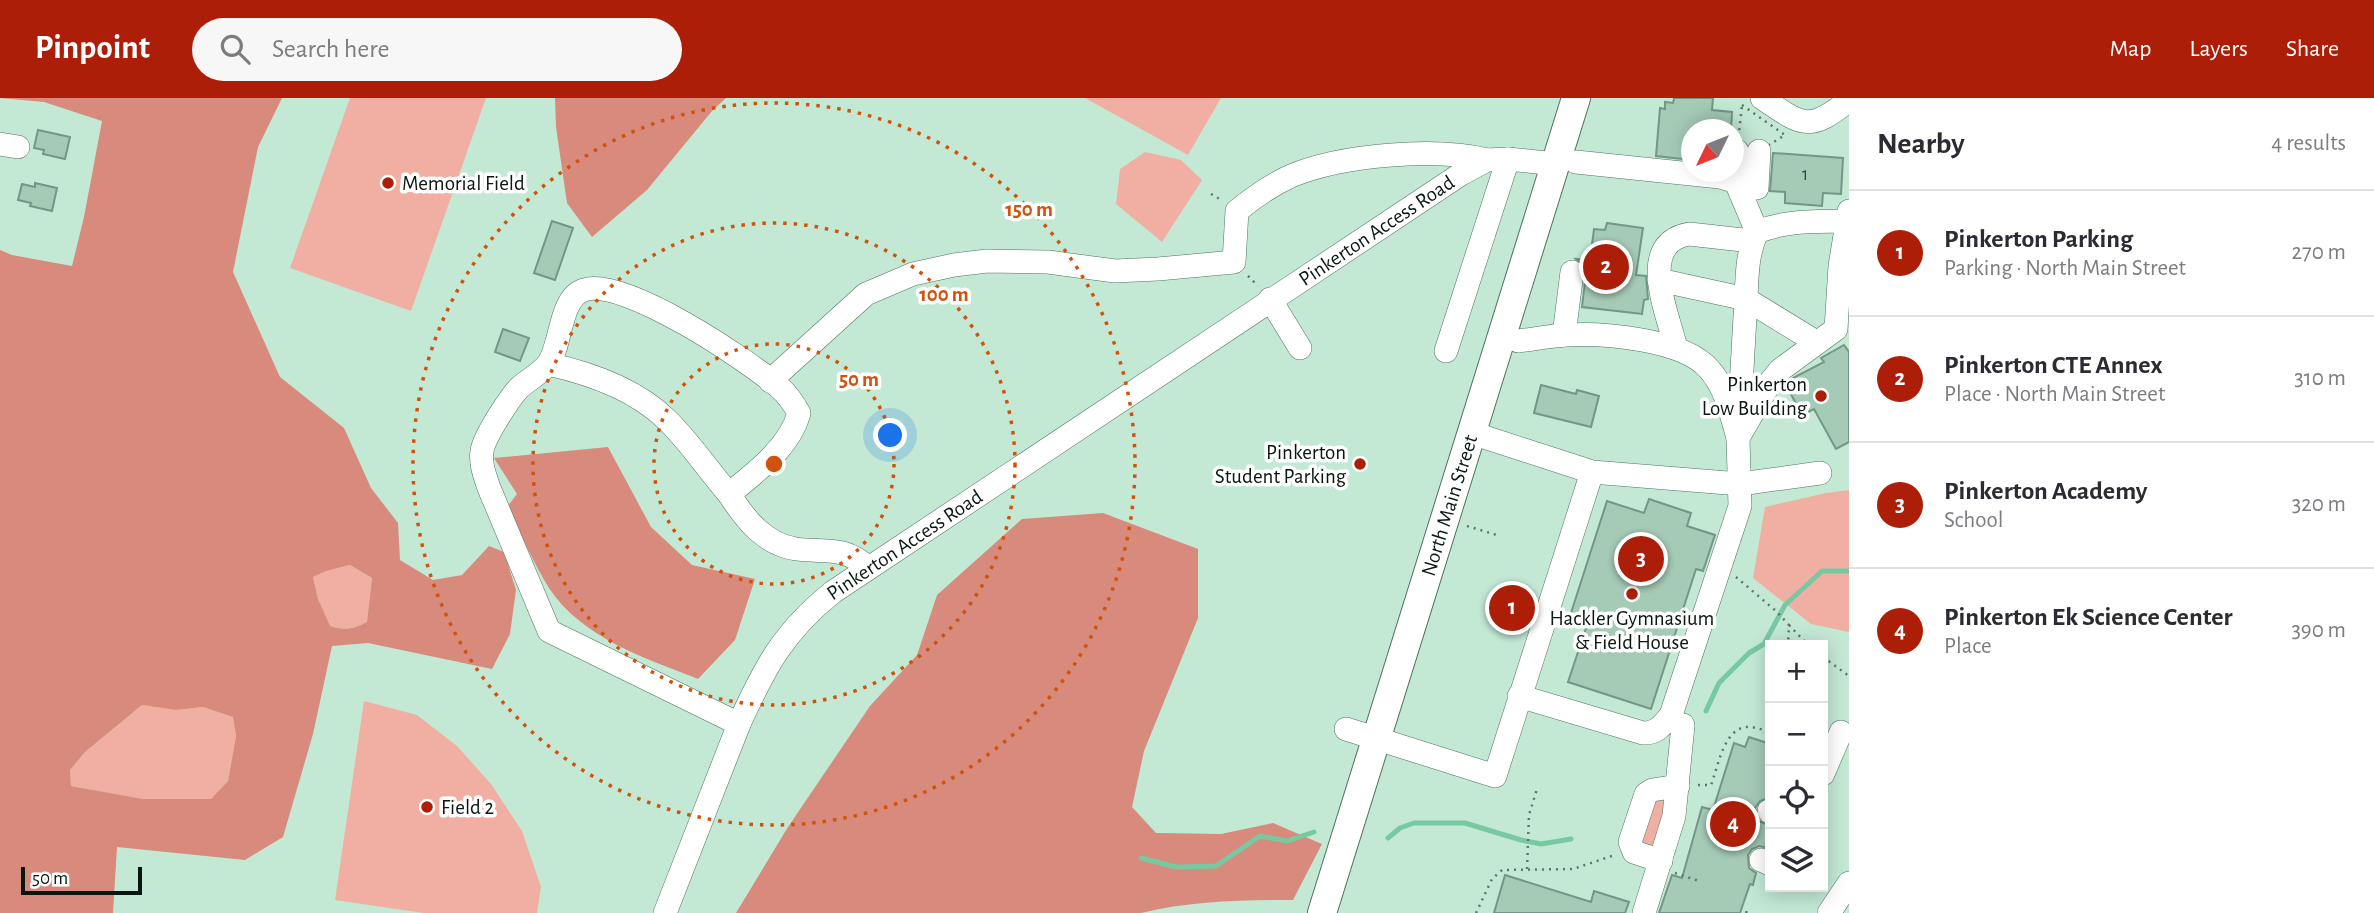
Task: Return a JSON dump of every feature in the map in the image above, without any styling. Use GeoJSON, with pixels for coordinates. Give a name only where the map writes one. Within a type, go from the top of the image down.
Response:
{"type":"FeatureCollection","features":[{"type":"Feature","properties":{"kind":"main road","name":"North Main Street"},"geometry":{"type":"LineString","coordinates":[[1322,913],[1472,433],[1566,163],[1576,98]]}},
{"type":"Feature","properties":{"kind":"street"},"geometry":{"type":"LineString","coordinates":[[1762,98],[1791,118],[1810,122],[1827,118],[1849,100]]}},
{"type":"Feature","properties":{"kind":"street"},"geometry":{"type":"LineString","coordinates":[[1744,161],[1748,151]]}},
{"type":"Feature","properties":{"kind":"street"},"geometry":{"type":"LineString","coordinates":[[770,381],[866,294],[914,274],[987,261],[1048,262],[1115,271],[1158,270],[1234,262],[1237,211],[1271,186],[1291,176],[1339,162],[1441,154],[1681,173]]}},
{"type":"Feature","properties":{"kind":"street"},"geometry":{"type":"LineString","coordinates":[[1446,352],[1498,160]]}},
{"type":"Feature","properties":{"kind":"street","name":"Pinkerton Access Road"},"geometry":{"type":"LineString","coordinates":[[665,913],[739,724],[762,674],[780,644],[806,614],[868,568],[1270,299],[1461,174],[1498,160]]}},
{"type":"Feature","properties":{"kind":"street"},"geometry":{"type":"LineString","coordinates":[[1519,696],[1650,734],[1664,724],[1675,706],[1740,506],[1738,438],[1747,265],[1755,237],[1736,182]]}},
{"type":"Feature","properties":{"kind":"street"},"geometry":{"type":"LineString","coordinates":[[1676,348],[1659,280],[1661,251],[1666,243],[1678,236],[1755,237],[1773,225],[1847,216],[1843,326],[1816,342],[1780,370],[1738,438]]}},
{"type":"Feature","properties":{"kind":"street"},"geometry":{"type":"LineString","coordinates":[[1564,335],[1572,272]]}},
{"type":"Feature","properties":{"kind":"street"},"geometry":{"type":"LineString","coordinates":[[1659,280],[1746,299],[1816,342]]}},
{"type":"Feature","properties":{"kind":"street"},"geometry":{"type":"LineString","coordinates":[[729,494],[768,460],[797,422],[799,413],[793,402],[780,388],[728,349],[689,325],[653,307],[609,291],[583,290],[567,306],[548,364],[508,401],[482,450],[482,465],[489,488],[549,631],[739,724]]}},
{"type":"Feature","properties":{"kind":"street"},"geometry":{"type":"LineString","coordinates":[[1270,299],[1300,348]]}},
{"type":"Feature","properties":{"kind":"street"},"geometry":{"type":"LineString","coordinates":[[1518,341],[1564,335],[1652,342],[1676,348],[1708,367],[1719,382],[1738,438]]}},
{"type":"Feature","properties":{"kind":"street"},"geometry":{"type":"LineString","coordinates":[[548,364],[578,370],[611,384],[665,418],[729,494],[752,526],[764,536],[795,549],[838,551],[858,559],[868,568]]}},
{"type":"Feature","properties":{"kind":"street"},"geometry":{"type":"LineString","coordinates":[[1472,433],[1592,472],[1740,484],[1820,473]]}},
{"type":"Feature","properties":{"kind":"street"},"geometry":{"type":"LineString","coordinates":[[1346,729],[1495,776],[1592,472]]}},
{"type":"Feature","properties":{"kind":"street"},"geometry":{"type":"LineString","coordinates":[[1644,913],[1674,816],[1683,725]]}},
{"type":"Feature","properties":{"kind":"street"},"geometry":{"type":"LineString","coordinates":[[1826,766],[1838,732]]}},
{"type":"Feature","properties":{"kind":"street"},"geometry":{"type":"LineString","coordinates":[[1660,865],[1632,850],[1630,842],[1646,794],[1652,790],[1678,786]]}},
{"type":"Feature","properties":{"kind":"street"},"geometry":{"type":"LineString","coordinates":[[1829,913],[1849,883]]}},
{"type":"Feature","properties":{"kind":"path"},"geometry":{"type":"LineString","coordinates":[[1460,523],[1500,536]]}},
{"type":"Feature","properties":{"kind":"path"},"geometry":{"type":"LineString","coordinates":[[1736,577],[1782,616],[1803,640]]}},
{"type":"Feature","properties":{"kind":"path"},"geometry":{"type":"LineString","coordinates":[[1788,640],[1789,625]]}},
{"type":"Feature","properties":{"kind":"path"},"geometry":{"type":"LineString","coordinates":[[1828,661],[1849,676]]}},
{"type":"Feature","properties":{"kind":"path"},"geometry":{"type":"LineString","coordinates":[[1678,786],[1711,785],[1728,741],[1736,730],[1752,727],[1765,731]]}},
{"type":"Feature","properties":{"kind":"path"},"geometry":{"type":"LineString","coordinates":[[1527,869],[1529,815],[1537,789]]}},
{"type":"Feature","properties":{"kind":"path"},"geometry":{"type":"LineString","coordinates":[[1476,913],[1488,887],[1502,870],[1573,869],[1632,850]]}},
{"type":"Feature","properties":{"kind":"path"},"geometry":{"type":"LineString","coordinates":[[1660,865],[1699,881]]}},
{"type":"Feature","properties":{"kind":"path"},"geometry":{"type":"LineString","coordinates":[[1746,913],[1748,908]]}},
{"type":"Feature","properties":{"kind":"shaded area"},"geometry":{"type":"Polygon","coordinates":[[[0,98],[282,98],[258,147],[233,272],[280,377],[344,428],[371,488],[398,523],[400,560],[433,580],[462,575],[489,546],[504,552],[516,590],[510,634],[492,669],[368,643],[332,646],[313,734],[283,837],[245,860],[117,847],[113,913],[0,913],[0,250],[12,255],[72,266],[102,121],[44,102],[0,98]],[[350,565],[313,577],[318,599],[330,626],[335,628],[349,628],[367,622],[372,578],[350,565]],[[142,705],[85,752],[70,770],[71,786],[143,799],[211,799],[228,781],[236,736],[233,717],[203,707],[176,710],[142,705]]]}},
{"type":"Feature","properties":{"kind":"shaded area","name":"Memorial Field"},"geometry":{"type":"Polygon","coordinates":[[[350,98],[486,98],[411,311],[290,268],[350,98]]]}},
{"type":"Feature","properties":{"kind":"shaded area"},"geometry":{"type":"Polygon","coordinates":[[[555,98],[726,98],[712,111],[647,190],[592,237],[567,203],[556,127],[555,98]]]}},
{"type":"Feature","properties":{"kind":"shaded area"},"geometry":{"type":"Polygon","coordinates":[[[1085,98],[1221,98],[1188,155],[1085,98]]]}},
{"type":"Feature","properties":{"kind":"shaded area"},"geometry":{"type":"Polygon","coordinates":[[[1145,152],[1181,160],[1202,180],[1162,242],[1116,204],[1120,169],[1145,152]]]}},
{"type":"Feature","properties":{"kind":"shaded area"},"geometry":{"type":"Polygon","coordinates":[[[608,447],[651,527],[692,565],[755,579],[735,640],[698,679],[636,654],[579,620],[549,588],[507,507],[517,494],[494,458],[608,447]]]}},
{"type":"Feature","properties":{"kind":"shaded area"},"geometry":{"type":"Polygon","coordinates":[[[1849,490],[1849,632],[1811,624],[1753,578],[1765,507],[1849,490]]]}},
{"type":"Feature","properties":{"kind":"shaded area"},"geometry":{"type":"Polygon","coordinates":[[[1103,513],[1198,549],[1198,618],[1144,751],[1132,807],[1156,833],[1221,834],[1273,823],[1322,844],[1293,900],[1197,904],[1141,913],[736,913],[788,827],[870,706],[917,655],[937,595],[1022,519],[1103,513]]]}},
{"type":"Feature","properties":{"kind":"shaded area"},"geometry":{"type":"Polygon","coordinates":[[[350,565],[372,578],[367,622],[348,628],[329,626],[313,577],[350,565]]]}},
{"type":"Feature","properties":{"kind":"shaded area","name":"Field 2"},"geometry":{"type":"Polygon","coordinates":[[[364,701],[417,715],[457,746],[491,784],[522,831],[541,887],[537,913],[423,913],[335,900],[364,701]]]}},
{"type":"Feature","properties":{"kind":"shaded area"},"geometry":{"type":"Polygon","coordinates":[[[142,705],[176,710],[203,707],[233,717],[236,736],[228,781],[211,799],[143,799],[71,786],[70,770],[85,752],[142,705]]]}},
{"type":"Feature","properties":{"kind":"shaded area"},"geometry":{"type":"Polygon","coordinates":[[[1662,799],[1666,810],[1656,849],[1640,847],[1651,816],[1649,813],[1653,800],[1662,799]]]}},
{"type":"Feature","properties":{"kind":"building"},"geometry":{"type":"Polygon","coordinates":[[[1674,98],[1713,98],[1712,110],[1732,112],[1732,119],[1681,119],[1681,159],[1656,156],[1660,108],[1665,109],[1665,102],[1673,103],[1674,98]]]}},
{"type":"Feature","properties":{"kind":"building"},"geometry":{"type":"Polygon","coordinates":[[[38,130],[70,137],[65,159],[43,154],[44,150],[34,148],[38,130]]]}},
{"type":"Feature","properties":{"kind":"building"},"geometry":{"type":"Polygon","coordinates":[[[1773,153],[1843,158],[1841,194],[1823,193],[1822,206],[1785,203],[1785,192],[1770,191],[1773,153]]]}},
{"type":"Feature","properties":{"kind":"building"},"geometry":{"type":"Polygon","coordinates":[[[35,183],[57,188],[52,211],[18,200],[22,184],[35,187],[35,183]]]}},
{"type":"Feature","properties":{"kind":"building"},"geometry":{"type":"Polygon","coordinates":[[[552,221],[573,228],[555,280],[534,273],[552,221]]]}},
{"type":"Feature","properties":{"kind":"building"},"geometry":{"type":"Polygon","coordinates":[[[1607,223],[1643,228],[1636,275],[1646,276],[1648,299],[1644,300],[1642,314],[1582,307],[1586,273],[1585,266],[1576,259],[1590,260],[1594,229],[1605,230],[1607,223]]]}},
{"type":"Feature","properties":{"kind":"building"},"geometry":{"type":"Polygon","coordinates":[[[503,329],[529,338],[520,361],[495,352],[503,329]]]}},
{"type":"Feature","properties":{"kind":"building","name":"Pinkerton Low Building"},"geometry":{"type":"Polygon","coordinates":[[[1844,345],[1849,352],[1849,442],[1836,449],[1814,409],[1802,415],[1786,385],[1791,379],[1824,362],[1821,358],[1844,345]]]}},
{"type":"Feature","properties":{"kind":"building"},"geometry":{"type":"Polygon","coordinates":[[[1541,385],[1576,394],[1577,390],[1599,396],[1591,427],[1534,413],[1541,385]]]}},
{"type":"Feature","properties":{"kind":"building","name":"Hackler Gymnasium & Field House"},"geometry":{"type":"Polygon","coordinates":[[[1649,499],[1691,513],[1687,526],[1715,535],[1703,571],[1696,569],[1651,709],[1568,682],[1588,622],[1570,616],[1607,501],[1644,513],[1649,499]]]}},
{"type":"Feature","properties":{"kind":"building"},"geometry":{"type":"Polygon","coordinates":[[[1749,737],[1765,742],[1765,799],[1755,808],[1759,821],[1765,824],[1765,847],[1752,849],[1748,855],[1749,868],[1756,873],[1740,913],[1659,913],[1672,875],[1682,878],[1702,807],[1713,810],[1734,743],[1745,747],[1749,737]]]}},
{"type":"Feature","properties":{"kind":"building"},"geometry":{"type":"Polygon","coordinates":[[[1505,875],[1591,902],[1594,891],[1629,902],[1625,913],[1494,913],[1505,875]]]}},
{"type":"Feature","properties":{"kind":"waterway"},"geometry":{"type":"LineString","coordinates":[[1706,711],[1719,683],[1749,653],[1764,644],[1785,605],[1822,571],[1849,571]]}},
{"type":"Feature","properties":{"kind":"waterway"},"geometry":{"type":"LineString","coordinates":[[1388,838],[1400,828],[1414,823],[1465,823],[1541,844],[1571,839]]}},
{"type":"Feature","properties":{"kind":"waterway"},"geometry":{"type":"LineString","coordinates":[[1141,858],[1176,867],[1216,866],[1260,836],[1287,841],[1314,832]]}},
{"type":"Feature","properties":{"kind":"place","name":"Memorial Field"},"geometry":{"type":"Point","coordinates":[388,183]}},
{"type":"Feature","properties":{"kind":"place","name":"Pinkerton CTE Annex"},"geometry":{"type":"Point","coordinates":[1606,267]}},
{"type":"Feature","properties":{"kind":"place","name":"Pinkerton Low Building"},"geometry":{"type":"Point","coordinates":[1821,396]}},
{"type":"Feature","properties":{"kind":"place","name":"Pinkerton Student Parking"},"geometry":{"type":"Point","coordinates":[1360,464]}},
{"type":"Feature","properties":{"kind":"place","name":"Pinkerton Academy"},"geometry":{"type":"Point","coordinates":[1641,559]}},
{"type":"Feature","properties":{"kind":"place","name":"Hackler Gymnasium & Field House"},"geometry":{"type":"Point","coordinates":[1632,594]}},
{"type":"Feature","properties":{"kind":"place","name":"Pinkerton Parking"},"geometry":{"type":"Point","coordinates":[1512,608]}},
{"type":"Feature","properties":{"kind":"place","name":"Field 2"},"geometry":{"type":"Point","coordinates":[427,807]}},
{"type":"Feature","properties":{"kind":"place","name":"Pinkerton Ek Science Center"},"geometry":{"type":"Point","coordinates":[1733,824]}}]}
